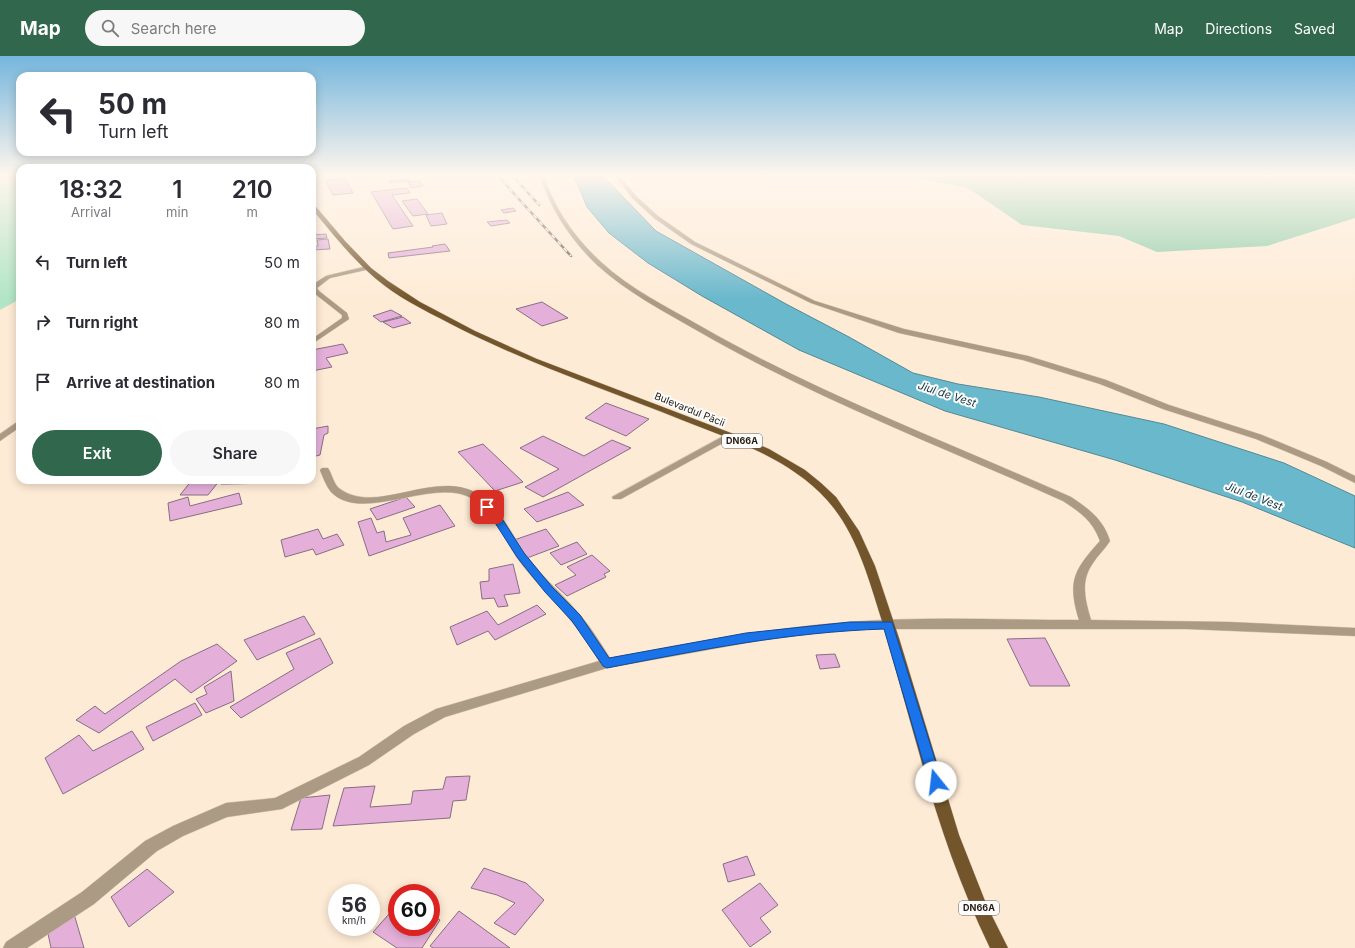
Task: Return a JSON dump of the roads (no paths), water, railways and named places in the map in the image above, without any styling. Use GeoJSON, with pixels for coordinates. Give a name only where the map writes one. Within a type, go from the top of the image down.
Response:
{"type":"FeatureCollection","features":[{"type":"Feature","properties":{"kind":"main road","name":"Bulevardul Păcii"},"geometry":{"type":"LineString","coordinates":[[323,217],[368,268],[403,295],[494,344],[528,359],[729,436],[790,465],[808,476],[832,499],[857,537],[869,567],[961,866],[985,922],[999,948]]}},
{"type":"Feature","properties":{"kind":"street"},"geometry":{"type":"LineString","coordinates":[[562,217],[572,233],[589,253],[622,280],[663,308],[704,333],[823,392],[1067,498],[1088,513],[1101,526],[1106,541],[1081,571],[1078,584],[1078,600],[1086,624]]}},
{"type":"Feature","properties":{"kind":"street"},"geometry":{"type":"LineString","coordinates":[[656,217],[693,243],[813,302],[902,331],[1025,358],[1103,382],[1166,407],[1259,437],[1324,464],[1355,480]]}},
{"type":"Feature","properties":{"kind":"street"},"geometry":{"type":"LineString","coordinates":[[316,286],[328,277],[368,268]]}},
{"type":"Feature","properties":{"kind":"street"},"geometry":{"type":"LineString","coordinates":[[316,292],[345,314],[346,319],[316,339]]}},
{"type":"Feature","properties":{"kind":"street"},"geometry":{"type":"LineString","coordinates":[[0,438],[16,425]]}},
{"type":"Feature","properties":{"kind":"street"},"geometry":{"type":"LineString","coordinates":[[617,497],[729,436]]}},
{"type":"Feature","properties":{"kind":"street"},"geometry":{"type":"LineString","coordinates":[[325,470],[336,491],[350,499],[372,502],[402,494],[443,489],[470,494],[480,500],[493,513],[520,555],[548,590],[576,618],[607,663]]}},
{"type":"Feature","properties":{"kind":"street"},"geometry":{"type":"LineString","coordinates":[[12,948],[88,898],[151,846],[178,832],[226,810],[277,804],[364,761],[409,730],[441,713],[607,663],[746,637],[850,626],[1086,624],[1281,627],[1355,632]]}},
{"type":"Feature","properties":{"kind":"water","name":"Jiul de Vest"},"geometry":{"type":"Polygon","coordinates":[[[595,217],[642,217],[656,231],[913,373],[958,384],[1039,397],[1164,424],[1284,463],[1355,496],[1355,548],[1242,502],[1115,460],[945,411],[799,350],[702,296],[648,263],[609,233],[595,217]]]}},
{"type":"Feature","properties":{"kind":"railway"},"geometry":{"type":"LineString","coordinates":[[535,217],[571,256]]}}]}
